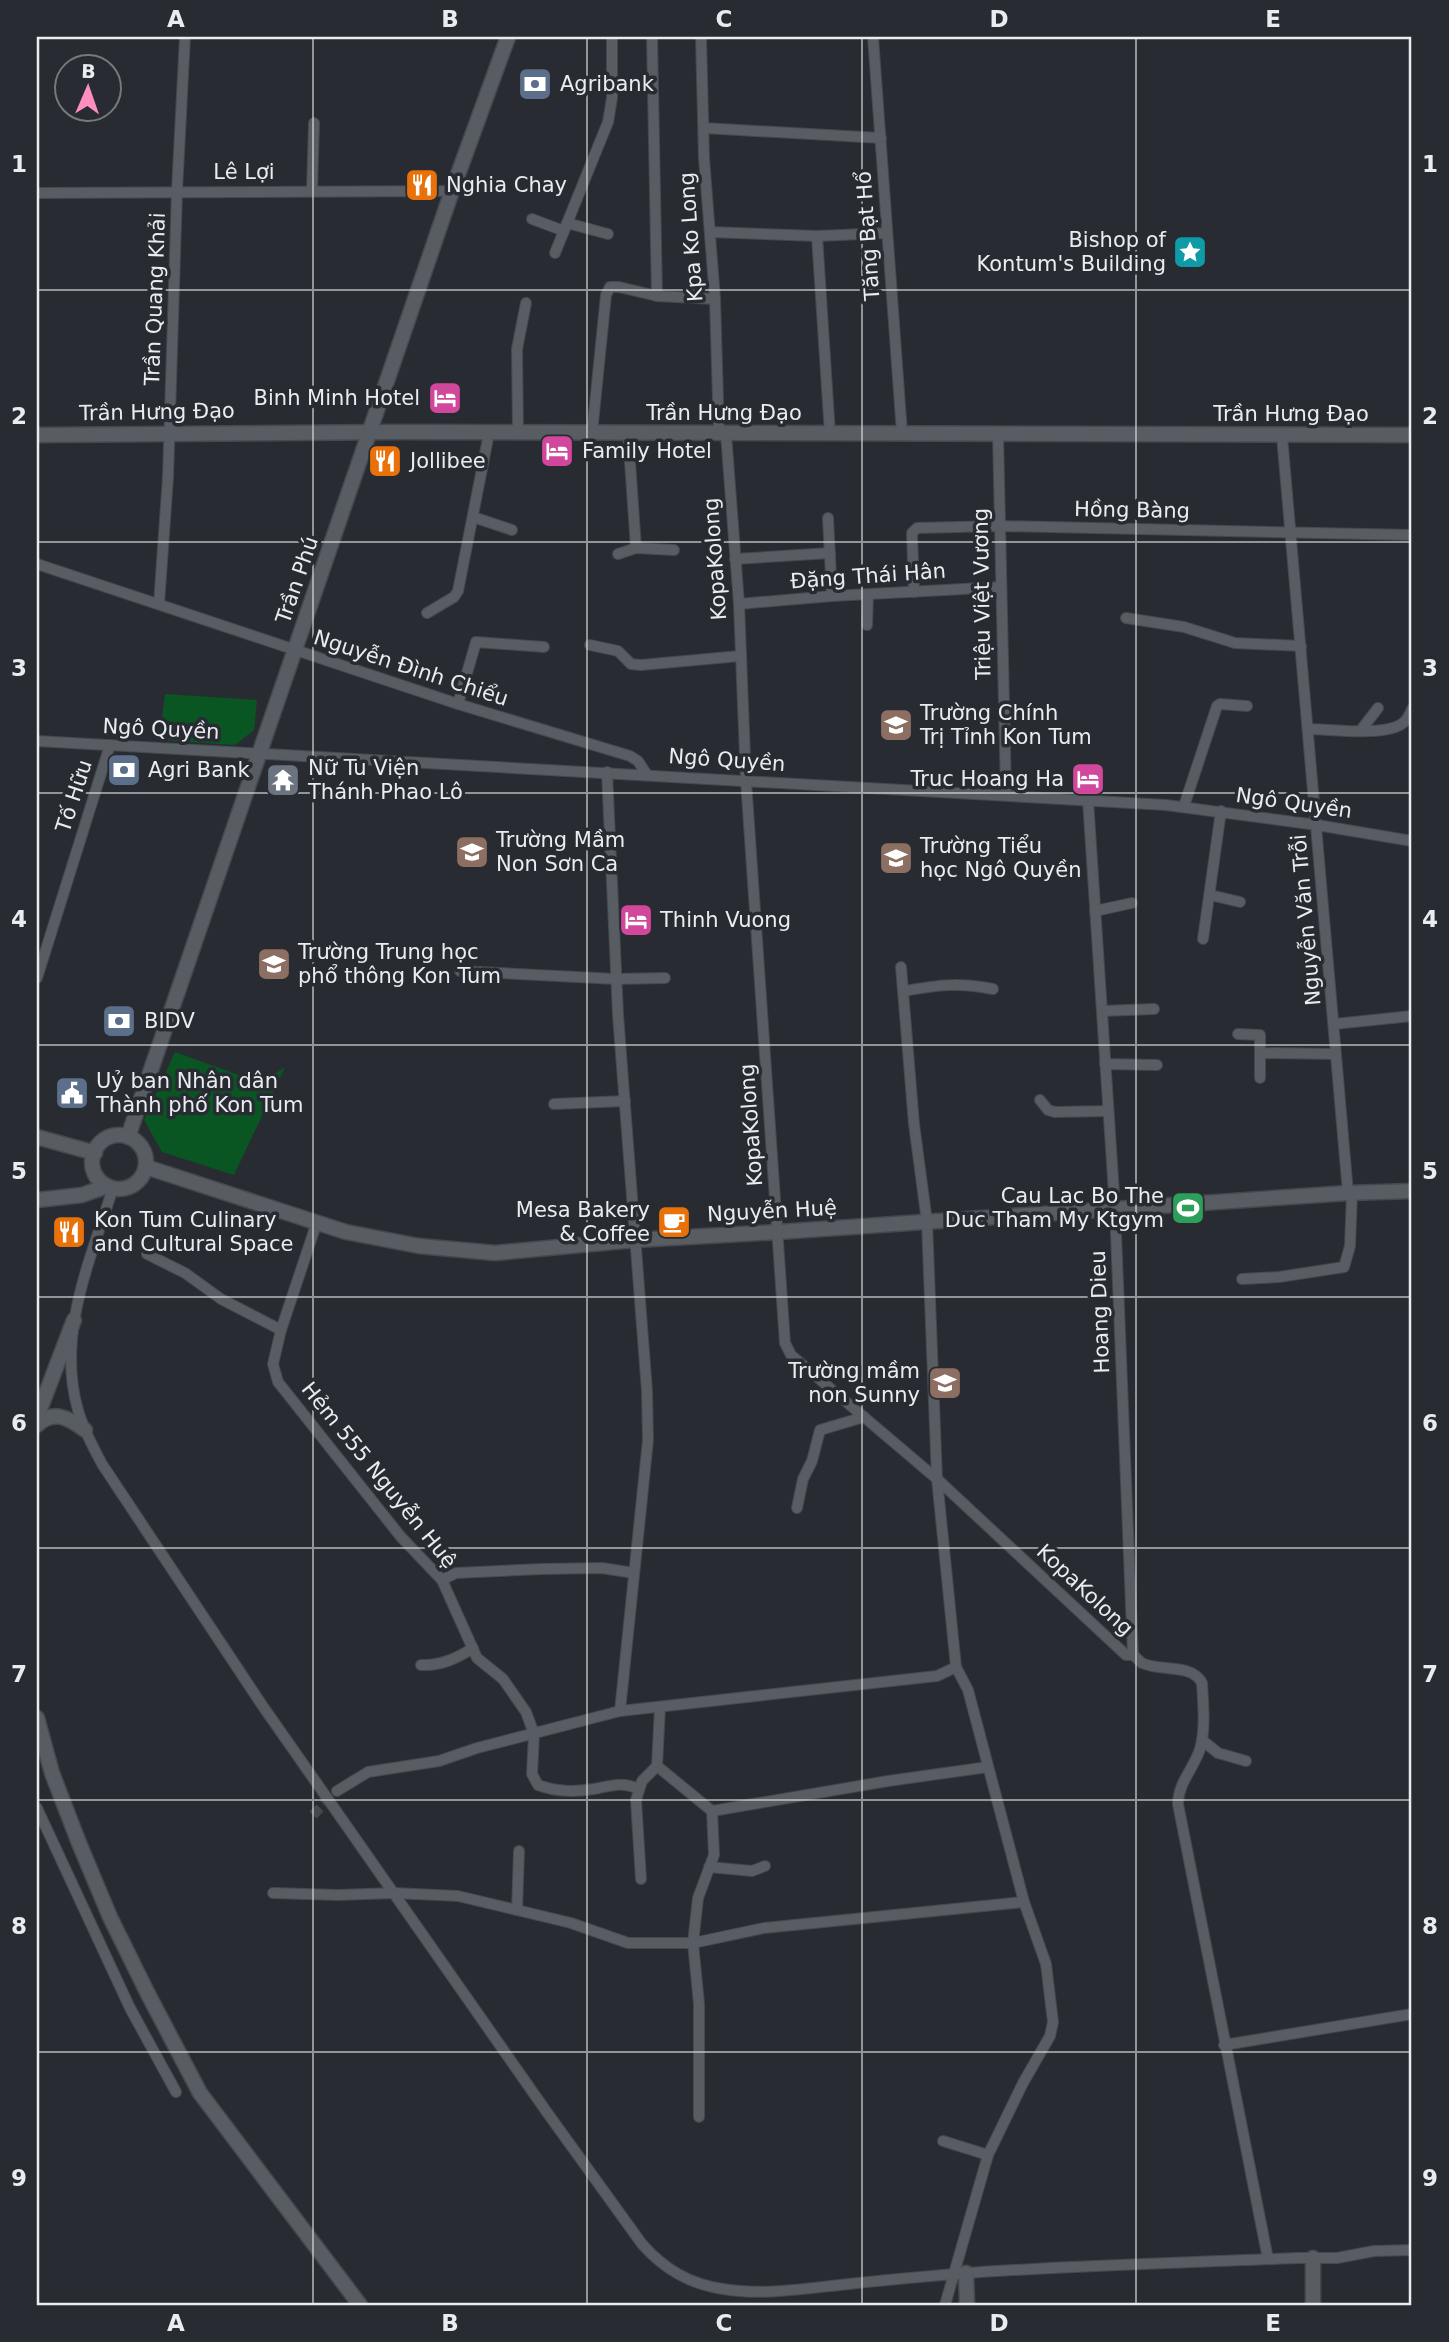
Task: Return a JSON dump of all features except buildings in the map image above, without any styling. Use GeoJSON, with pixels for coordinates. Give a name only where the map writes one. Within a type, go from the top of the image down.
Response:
{"type":"FeatureCollection","features":[{"type":"Feature","properties":{"kind":"street","name":"Trần Quang Khải"},"geometry":{"type":"LineString","coordinates":[[159,604],[170,432],[177,191],[185,37]]}},
{"type":"Feature","properties":{"kind":"street","name":"Trần Phú"},"geometry":{"type":"LineString","coordinates":[[128,1137],[452,191],[508,37]]}},
{"type":"Feature","properties":{"kind":"street"},"geometry":{"type":"LineString","coordinates":[[555,253],[608,122],[612,97],[612,37]]}},
{"type":"Feature","properties":{"kind":"street"},"geometry":{"type":"LineString","coordinates":[[652,37],[657,296]]}},
{"type":"Feature","properties":{"kind":"street","name":"Kpa Ko Long"},"geometry":{"type":"LineString","coordinates":[[701,37],[722,434]]}},
{"type":"Feature","properties":{"kind":"street","name":"Tăng Bạt Hổ"},"geometry":{"type":"LineString","coordinates":[[873,37],[902,433]]}},
{"type":"Feature","properties":{"kind":"street"},"geometry":{"type":"LineString","coordinates":[[312,191],[314,123]]}},
{"type":"Feature","properties":{"kind":"street"},"geometry":{"type":"LineString","coordinates":[[704,128],[881,138]]}},
{"type":"Feature","properties":{"kind":"street","name":"Lê Lợi"},"geometry":{"type":"LineString","coordinates":[[37,193],[452,191]]}},
{"type":"Feature","properties":{"kind":"street"},"geometry":{"type":"LineString","coordinates":[[532,219],[608,234]]}},
{"type":"Feature","properties":{"kind":"street"},"geometry":{"type":"LineString","coordinates":[[710,232],[817,236],[887,233]]}},
{"type":"Feature","properties":{"kind":"street"},"geometry":{"type":"LineString","coordinates":[[817,236],[830,433]]}},
{"type":"Feature","properties":{"kind":"street"},"geometry":{"type":"LineString","coordinates":[[592,433],[607,290],[610,287],[619,287],[657,296],[715,299]]}},
{"type":"Feature","properties":{"kind":"street"},"geometry":{"type":"LineString","coordinates":[[518,432],[517,349],[526,303]]}},
{"type":"Feature","properties":{"kind":"street","name":"Trần Hưng Đạo"},"geometry":{"type":"LineString","coordinates":[[37,435],[170,432],[1412,435]]}},
{"type":"Feature","properties":{"kind":"street"},"geometry":{"type":"LineString","coordinates":[[427,613],[450,600],[458,591],[489,433]]}},
{"type":"Feature","properties":{"kind":"street"},"geometry":{"type":"LineString","coordinates":[[628,433],[636,548]]}},
{"type":"Feature","properties":{"kind":"street","name":"KopaKolong"},"geometry":{"type":"LineString","coordinates":[[722,434],[739,604],[746,781],[785,1343],[791,1355],[937,1479],[1126,1655],[1133,1655],[1142,1663],[1199,1676],[1202,1683],[1202,1740]]}},
{"type":"Feature","properties":{"kind":"street","name":"Triệu Việt Vương"},"geometry":{"type":"LineString","coordinates":[[998,435],[1006,794]]}},
{"type":"Feature","properties":{"kind":"street","name":"Nguyễn Văn Trỗi"},"geometry":{"type":"LineString","coordinates":[[1242,1279],[1279,1277],[1344,1267],[1350,1246],[1350,1193],[1282,436]]}},
{"type":"Feature","properties":{"kind":"street"},"geometry":{"type":"LineString","coordinates":[[473,517],[512,530]]}},
{"type":"Feature","properties":{"kind":"street"},"geometry":{"type":"LineString","coordinates":[[828,518],[832,596]]}},
{"type":"Feature","properties":{"kind":"street","name":"Hồng Bàng"},"geometry":{"type":"LineString","coordinates":[[914,592],[913,530],[999,526],[1412,536]]}},
{"type":"Feature","properties":{"kind":"street"},"geometry":{"type":"LineString","coordinates":[[618,554],[636,548],[674,550]]}},
{"type":"Feature","properties":{"kind":"street"},"geometry":{"type":"LineString","coordinates":[[735,559],[830,553]]}},
{"type":"Feature","properties":{"kind":"street","name":"Nguyễn Đình Chiểu"},"geometry":{"type":"LineString","coordinates":[[37,564],[457,704],[631,756],[638,761],[647,775]]}},
{"type":"Feature","properties":{"kind":"street","name":"Đặng Thái Hân"},"geometry":{"type":"LineString","coordinates":[[739,604],[1001,587]]}},
{"type":"Feature","properties":{"kind":"street"},"geometry":{"type":"LineString","coordinates":[[867,594],[867,625]]}},
{"type":"Feature","properties":{"kind":"street"},"geometry":{"type":"LineString","coordinates":[[1126,618],[1184,627],[1235,643],[1301,646]]}},
{"type":"Feature","properties":{"kind":"street"},"geometry":{"type":"LineString","coordinates":[[457,704],[476,642],[544,647]]}},
{"type":"Feature","properties":{"kind":"street"},"geometry":{"type":"LineString","coordinates":[[590,645],[618,651],[631,664],[641,665],[740,656]]}},
{"type":"Feature","properties":{"kind":"street"},"geometry":{"type":"LineString","coordinates":[[1184,806],[1217,706],[1247,706]]}},
{"type":"Feature","properties":{"kind":"street"},"geometry":{"type":"LineString","coordinates":[[1361,730],[1378,708]]}},
{"type":"Feature","properties":{"kind":"street"},"geometry":{"type":"LineString","coordinates":[[1308,729],[1392,728],[1404,722],[1412,709]]}},
{"type":"Feature","properties":{"kind":"street","name":"Ngô Quyền"},"geometry":{"type":"LineString","coordinates":[[37,741],[1184,806],[1412,841]]}},
{"type":"Feature","properties":{"kind":"street","name":"Tố Hữu"},"geometry":{"type":"LineString","coordinates":[[37,978],[110,745]]}},
{"type":"Feature","properties":{"kind":"street"},"geometry":{"type":"LineString","coordinates":[[607,772],[616,979],[647,1391],[648,1440],[620,1712]]}},
{"type":"Feature","properties":{"kind":"street","name":"Hoang Dieu"},"geometry":{"type":"LineString","coordinates":[[1088,800],[1115,1209],[1133,1655]]}},
{"type":"Feature","properties":{"kind":"street"},"geometry":{"type":"LineString","coordinates":[[1203,939],[1221,811]]}},
{"type":"Feature","properties":{"kind":"street"},"geometry":{"type":"LineString","coordinates":[[1209,895],[1240,902]]}},
{"type":"Feature","properties":{"kind":"street"},"geometry":{"type":"LineString","coordinates":[[1095,911],[1132,903]]}},
{"type":"Feature","properties":{"kind":"street"},"geometry":{"type":"LineString","coordinates":[[901,967],[914,1124],[927,1222],[937,1479],[956,1667],[968,1690],[1024,1902],[1046,1964],[1053,2010],[1052,2029],[988,2155],[960,2274],[945,2305]]}},
{"type":"Feature","properties":{"kind":"street"},"geometry":{"type":"LineString","coordinates":[[460,971],[616,979],[665,978]]}},
{"type":"Feature","properties":{"kind":"street"},"geometry":{"type":"LineString","coordinates":[[904,991],[964,983],[993,989]]}},
{"type":"Feature","properties":{"kind":"street"},"geometry":{"type":"LineString","coordinates":[[1101,1011],[1154,1009]]}},
{"type":"Feature","properties":{"kind":"street"},"geometry":{"type":"LineString","coordinates":[[1334,1024],[1412,1016]]}},
{"type":"Feature","properties":{"kind":"street"},"geometry":{"type":"LineString","coordinates":[[1238,1034],[1260,1035],[1260,1078]]}},
{"type":"Feature","properties":{"kind":"street"},"geometry":{"type":"LineString","coordinates":[[1261,1053],[1336,1054]]}},
{"type":"Feature","properties":{"kind":"street"},"geometry":{"type":"LineString","coordinates":[[1105,1063],[1157,1065]]}},
{"type":"Feature","properties":{"kind":"street"},"geometry":{"type":"LineString","coordinates":[[1040,1100],[1048,1110],[1055,1112],[1108,1111]]}},
{"type":"Feature","properties":{"kind":"street"},"geometry":{"type":"LineString","coordinates":[[554,1104],[625,1101]]}},
{"type":"Feature","properties":{"kind":"street"},"geometry":{"type":"LineString","coordinates":[[37,1137],[94,1153]]}},
{"type":"Feature","properties":{"kind":"street"},"geometry":{"type":"LineString","coordinates":[[37,1200],[82,1195],[110,1187],[128,1188],[137,1183],[144,1175],[145,1154],[140,1145],[128,1137],[111,1137],[102,1142],[94,1153],[94,1170],[99,1180],[110,1187]]}},
{"type":"Feature","properties":{"kind":"street","name":"Nguyễn Huệ"},"geometry":{"type":"LineString","coordinates":[[146,1167],[346,1232],[419,1246],[495,1253],[635,1240],[1412,1191]]}},
{"type":"Feature","properties":{"kind":"street"},"geometry":{"type":"LineString","coordinates":[[37,1417],[74,1320],[110,1187]]}},
{"type":"Feature","properties":{"kind":"street","name":"Hẻm 555 Nguyễn Huệ"},"geometry":{"type":"LineString","coordinates":[[317,1222],[281,1330],[273,1364],[278,1382],[401,1537],[442,1580],[477,1658],[503,1679],[526,1713],[534,1734]]}},
{"type":"Feature","properties":{"kind":"street"},"geometry":{"type":"LineString","coordinates":[[147,1254],[185,1273],[220,1299],[281,1330]]}},
{"type":"Feature","properties":{"kind":"street"},"geometry":{"type":"LineString","coordinates":[[74,1320],[70,1368],[78,1411],[102,1464],[207,1623],[546,2111],[642,2244],[669,2270],[703,2285],[754,2292],[799,2291],[960,2274],[1337,2258],[1374,2251],[1412,2250]]}},
{"type":"Feature","properties":{"kind":"street"},"geometry":{"type":"LineString","coordinates":[[37,1425],[45,1418],[57,1416],[74,1421],[85,1430]]}},
{"type":"Feature","properties":{"kind":"street"},"geometry":{"type":"LineString","coordinates":[[797,1508],[803,1479],[812,1461],[820,1430],[864,1417]]}},
{"type":"Feature","properties":{"kind":"street"},"geometry":{"type":"LineString","coordinates":[[442,1580],[456,1573],[542,1569],[602,1569],[634,1573]]}},
{"type":"Feature","properties":{"kind":"street"},"geometry":{"type":"LineString","coordinates":[[421,1665],[434,1666],[473,1648]]}},
{"type":"Feature","properties":{"kind":"street"},"geometry":{"type":"LineString","coordinates":[[337,1791],[368,1772],[439,1760],[620,1712],[937,1676],[956,1667]]}},
{"type":"Feature","properties":{"kind":"street"},"geometry":{"type":"LineString","coordinates":[[657,1766],[660,1707]]}},
{"type":"Feature","properties":{"kind":"street"},"geometry":{"type":"LineString","coordinates":[[37,1718],[57,1784],[110,1917],[200,2093],[360,2305]]}},
{"type":"Feature","properties":{"kind":"street"},"geometry":{"type":"LineString","coordinates":[[534,1734],[532,1774],[538,1785],[570,1791],[611,1784],[630,1785],[639,1789]]}},
{"type":"Feature","properties":{"kind":"street"},"geometry":{"type":"LineString","coordinates":[[1246,1761],[1218,1753],[1202,1740],[1178,1795],[1178,1804],[1268,2259]]}},
{"type":"Feature","properties":{"kind":"street"},"geometry":{"type":"LineString","coordinates":[[657,1766],[712,1811],[988,1767]]}},
{"type":"Feature","properties":{"kind":"street"},"geometry":{"type":"LineString","coordinates":[[641,1879],[635,1811],[639,1789],[646,1774],[657,1766]]}},
{"type":"Feature","properties":{"kind":"street"},"geometry":{"type":"LineString","coordinates":[[37,1808],[130,2008],[176,2092]]}},
{"type":"Feature","properties":{"kind":"street"},"geometry":{"type":"LineString","coordinates":[[699,2118],[699,2004],[693,1943],[698,1898],[713,1855],[712,1811]]}},
{"type":"Feature","properties":{"kind":"street"},"geometry":{"type":"LineString","coordinates":[[517,1910],[519,1851]]}},
{"type":"Feature","properties":{"kind":"street"},"geometry":{"type":"LineString","coordinates":[[709,1867],[752,1871],[765,1866]]}},
{"type":"Feature","properties":{"kind":"street"},"geometry":{"type":"LineString","coordinates":[[273,1893],[458,1896],[571,1923],[628,1943],[693,1943],[764,1928],[1024,1902]]}},
{"type":"Feature","properties":{"kind":"street"},"geometry":{"type":"LineString","coordinates":[[1224,2045],[1412,2014]]}},
{"type":"Feature","properties":{"kind":"street"},"geometry":{"type":"LineString","coordinates":[[943,2141],[988,2155]]}},
{"type":"Feature","properties":{"kind":"street"},"geometry":{"type":"LineString","coordinates":[[1313,2258],[1313,2305]]}},
{"type":"Feature","properties":{"kind":"street"},"geometry":{"type":"LineString","coordinates":[[960,2274],[967,2305]]}},
{"type":"Feature","properties":{"kind":"green space"},"geometry":{"type":"Polygon","coordinates":[[[165,694],[257,700],[254,730],[235,745],[159,740],[165,694]]]}},
{"type":"Feature","properties":{"kind":"green space"},"geometry":{"type":"Polygon","coordinates":[[[175,1052],[261,1083],[285,1067],[234,1175],[162,1152],[144,1120],[175,1052]]]}},
{"type":"Feature","properties":{"kind":"tunnel"},"geometry":{"type":"LineString","coordinates":[[313,1815],[337,1791]]}},
{"type":"Feature","properties":{"kind":"place","name":"Agribank"},"geometry":{"type":"Point","coordinates":[535,84]}},
{"type":"Feature","properties":{"kind":"place","name":"Nghia Chay"},"geometry":{"type":"Point","coordinates":[422,185]}},
{"type":"Feature","properties":{"kind":"place","name":"Bishop of Kontum's Building"},"geometry":{"type":"Point","coordinates":[1190,252]}},
{"type":"Feature","properties":{"kind":"place","name":"Binh Minh Hotel"},"geometry":{"type":"Point","coordinates":[445,398]}},
{"type":"Feature","properties":{"kind":"place","name":"Family Hotel"},"geometry":{"type":"Point","coordinates":[557,451]}},
{"type":"Feature","properties":{"kind":"place","name":"Jollibee"},"geometry":{"type":"Point","coordinates":[385,461]}},
{"type":"Feature","properties":{"kind":"place","name":"Trường Chính Trị Tỉnh Kon Tum"},"geometry":{"type":"Point","coordinates":[896,725]}},
{"type":"Feature","properties":{"kind":"place","name":"Agri Bank"},"geometry":{"type":"Point","coordinates":[124,770]}},
{"type":"Feature","properties":{"kind":"place","name":"Truc Hoang Ha"},"geometry":{"type":"Point","coordinates":[1088,779]}},
{"type":"Feature","properties":{"kind":"place","name":"Nữ Tu Viện Thánh Phao Lô"},"geometry":{"type":"Point","coordinates":[283,780]}},
{"type":"Feature","properties":{"kind":"place","name":"Trường Mầm Non Sơn Ca"},"geometry":{"type":"Point","coordinates":[472,852]}},
{"type":"Feature","properties":{"kind":"place","name":"Trường Tiểu học Ngô Quyền"},"geometry":{"type":"Point","coordinates":[896,858]}},
{"type":"Feature","properties":{"kind":"place","name":"Thinh Vuong"},"geometry":{"type":"Point","coordinates":[636,920]}},
{"type":"Feature","properties":{"kind":"place","name":"Trường Trung học phổ thông Kon Tum"},"geometry":{"type":"Point","coordinates":[274,964]}},
{"type":"Feature","properties":{"kind":"place","name":"BIDV"},"geometry":{"type":"Point","coordinates":[119,1021]}},
{"type":"Feature","properties":{"kind":"place","name":"Uỷ ban Nhân dân Thành phố Kon Tum"},"geometry":{"type":"Point","coordinates":[72,1093]}},
{"type":"Feature","properties":{"kind":"place","name":"Cau Lac Bo The Duc Tham My Ktgym"},"geometry":{"type":"Point","coordinates":[1188,1208]}},
{"type":"Feature","properties":{"kind":"place","name":"Mesa Bakery & Coffee"},"geometry":{"type":"Point","coordinates":[674,1222]}},
{"type":"Feature","properties":{"kind":"place","name":"Kon Tum Culinary and Cultural Space"},"geometry":{"type":"Point","coordinates":[69,1232]}},
{"type":"Feature","properties":{"kind":"place","name":"Trường mầm non Sunny"},"geometry":{"type":"Point","coordinates":[945,1383]}}]}
